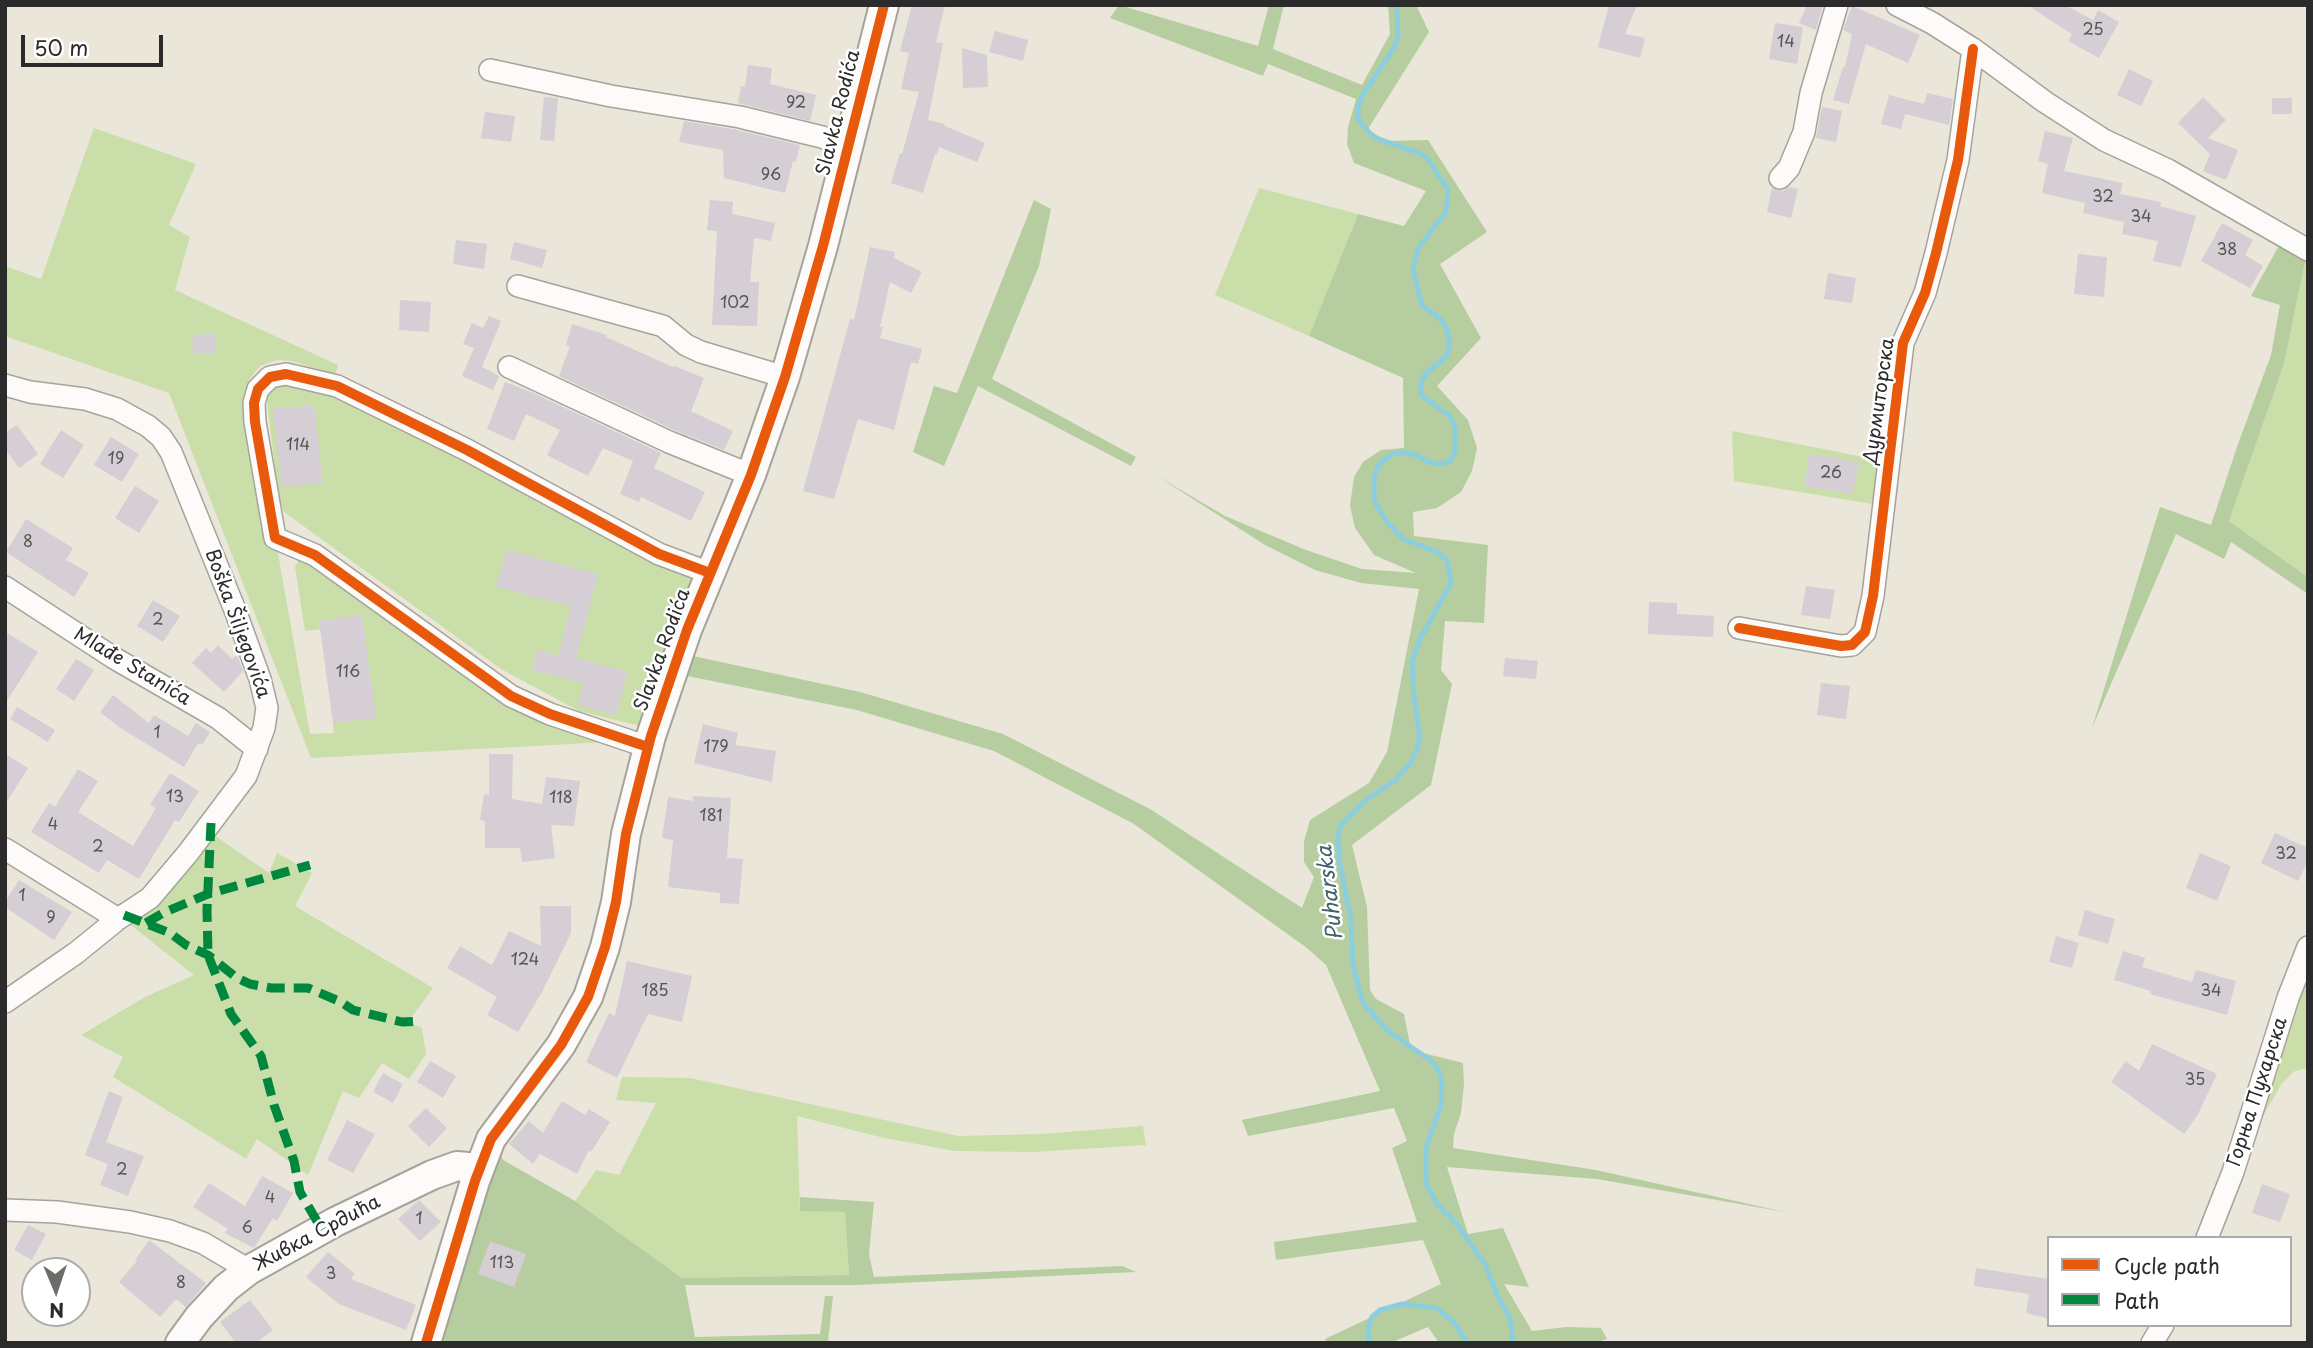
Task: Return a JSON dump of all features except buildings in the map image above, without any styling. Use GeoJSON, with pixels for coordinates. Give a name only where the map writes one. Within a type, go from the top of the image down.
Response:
{"type":"FeatureCollection","features":[{"type":"Feature","properties":{"kind":"main road","name":"Slavka Rodića"},"geometry":{"type":"LineString","coordinates":[[426,1343],[491,1139],[561,1045],[588,997],[605,947],[616,902],[626,834],[648,747],[687,630],[751,475],[785,377],[884,5]]}},
{"type":"Feature","properties":{"kind":"main road","name":"Живка Срдића"},"geometry":{"type":"LineString","coordinates":[[180,1343],[199,1317],[226,1288],[249,1270],[432,1174],[457,1166],[480,1167]]}},
{"type":"Feature","properties":{"kind":"street"},"geometry":{"type":"LineString","coordinates":[[1780,178],[1789,168],[1804,132],[1811,93],[1838,5]]}},
{"type":"Feature","properties":{"kind":"street"},"geometry":{"type":"LineString","coordinates":[[1897,5],[1973,49],[2045,102],[2104,139],[2168,170],[2308,250]]}},
{"type":"Feature","properties":{"kind":"street","name":"Дурмиторска"},"geometry":{"type":"LineString","coordinates":[[1739,628],[1841,646],[1852,645],[1865,632],[1873,597],[1903,343],[1925,293],[1939,240],[1958,160],[1973,49]]}},
{"type":"Feature","properties":{"kind":"street"},"geometry":{"type":"LineString","coordinates":[[490,70],[611,96],[740,117],[822,137],[848,148]]}},
{"type":"Feature","properties":{"kind":"street"},"geometry":{"type":"LineString","coordinates":[[518,286],[663,326],[686,345],[701,352],[785,377]]}},
{"type":"Feature","properties":{"kind":"street"},"geometry":{"type":"LineString","coordinates":[[509,367],[669,442],[751,475]]}},
{"type":"Feature","properties":{"kind":"street"},"geometry":{"type":"LineString","coordinates":[[648,747],[550,714],[511,696],[316,555],[275,538],[255,422],[254,403],[258,389],[270,377],[278,375],[337,386],[476,455],[659,554],[710,573]]}},
{"type":"Feature","properties":{"kind":"street","name":"Boška Šiljegovića"},"geometry":{"type":"LineString","coordinates":[[5,385],[30,392],[85,399],[117,409],[148,426],[161,437],[171,452],[183,482],[260,679],[267,708],[264,728],[246,776],[150,898],[5,1002]]}},
{"type":"Feature","properties":{"kind":"street","name":"Mlađe Stanića"},"geometry":{"type":"LineString","coordinates":[[5,587],[114,658],[218,718],[257,749]]}},
{"type":"Feature","properties":{"kind":"street"},"geometry":{"type":"LineString","coordinates":[[5,849],[118,919]]}},
{"type":"Feature","properties":{"kind":"street","name":"Горња Пухарска"},"geometry":{"type":"LineString","coordinates":[[2208,1236],[2233,1172],[2288,998],[2308,947]]}},
{"type":"Feature","properties":{"kind":"street"},"geometry":{"type":"LineString","coordinates":[[5,1210],[57,1212],[130,1222],[170,1231],[203,1243],[249,1270]]}},
{"type":"Feature","properties":{"kind":"street"},"geometry":{"type":"LineString","coordinates":[[2152,1343],[2162,1327]]}},
{"type":"Feature","properties":{"kind":"green space"},"geometry":{"type":"Polygon","coordinates":[[[1119,5],[1258,46],[1269,5],[1284,5],[1273,49],[1362,85],[1390,34],[1388,5],[1416,5],[1429,32],[1368,129],[1386,141],[1428,140],[1487,232],[1440,264],[1481,338],[1437,386],[1468,420],[1477,448],[1472,471],[1461,492],[1437,508],[1413,512],[1414,536],[1488,545],[1484,623],[1445,621],[1441,670],[1452,684],[1431,785],[1352,845],[1367,907],[1370,990],[1376,999],[1404,1014],[1411,1050],[1463,1063],[1461,1113],[1454,1134],[1453,1148],[1596,1170],[1785,1212],[1597,1179],[1447,1167],[1468,1234],[1503,1228],[1529,1287],[1504,1284],[1532,1331],[1566,1327],[1601,1328],[1607,1339],[1593,1343],[1439,1343],[1428,1327],[1390,1343],[1327,1343],[1325,1339],[1441,1284],[1423,1240],[1276,1260],[1274,1242],[1417,1222],[1392,1148],[1407,1141],[1394,1108],[1248,1136],[1242,1120],[1380,1091],[1326,965],[1307,948],[1134,824],[994,751],[857,710],[687,676],[693,656],[860,692],[1003,734],[1150,809],[1302,908],[1314,877],[1304,862],[1304,841],[1310,820],[1369,783],[1387,752],[1419,589],[1361,583],[1315,570],[1265,545],[1157,476],[1225,516],[1306,550],[1362,569],[1416,573],[1374,555],[1355,528],[1350,506],[1354,477],[1363,462],[1381,450],[1404,448],[1403,378],[1309,336],[1358,214],[1404,226],[1426,191],[1354,163],[1347,144],[1348,127],[1356,99],[1268,64],[1263,76],[1110,18],[1119,5]]]}},
{"type":"Feature","properties":{"kind":"green space"},"geometry":{"type":"Polygon","coordinates":[[[94,128],[196,164],[169,225],[190,237],[175,290],[338,365],[335,375],[292,361],[277,360],[260,366],[249,380],[246,401],[276,542],[310,734],[334,733],[333,723],[375,718],[362,615],[320,621],[321,629],[305,631],[295,567],[298,561],[304,558],[453,658],[626,741],[311,758],[169,393],[5,336],[5,266],[41,279],[94,128]]]}},
{"type":"Feature","properties":{"kind":"green space"},"geometry":{"type":"Polygon","coordinates":[[[1259,188],[1358,214],[1309,336],[1215,295],[1259,188]]]}},
{"type":"Feature","properties":{"kind":"green space"},"geometry":{"type":"Polygon","coordinates":[[[1034,200],[1051,209],[1039,266],[992,379],[1136,457],[1131,466],[978,386],[944,466],[913,452],[934,386],[957,393],[1034,200]]]}},
{"type":"Feature","properties":{"kind":"green space"},"geometry":{"type":"Polygon","coordinates":[[[2281,242],[2306,257],[2284,364],[2229,521],[2308,577],[2308,594],[2231,542],[2224,559],[2176,534],[2092,728],[2160,507],[2211,525],[2271,355],[2280,305],[2251,296],[2281,242]]]}},
{"type":"Feature","properties":{"kind":"green space"},"geometry":{"type":"Polygon","coordinates":[[[2306,257],[2308,577],[2229,521],[2284,364],[2306,257]]]}},
{"type":"Feature","properties":{"kind":"green space"},"geometry":{"type":"Polygon","coordinates":[[[288,374],[696,569],[640,726],[579,711],[501,669],[284,512],[278,492],[266,392],[288,374]]]}},
{"type":"Feature","properties":{"kind":"green space"},"geometry":{"type":"Polygon","coordinates":[[[1732,431],[1884,461],[1878,505],[1734,481],[1732,431]]]}},
{"type":"Feature","properties":{"kind":"green space"},"geometry":{"type":"Polygon","coordinates":[[[211,833],[269,873],[277,853],[312,873],[295,906],[433,988],[408,1022],[422,1028],[426,1054],[409,1079],[382,1063],[359,1098],[343,1091],[308,1175],[257,1139],[246,1159],[113,1077],[123,1057],[81,1035],[145,997],[194,975],[128,923],[211,833]]]}},
{"type":"Feature","properties":{"kind":"green space"},"geometry":{"type":"Polygon","coordinates":[[[2308,963],[2308,1068],[2295,1071],[2282,1083],[2251,1137],[2308,963]]]}},
{"type":"Feature","properties":{"kind":"green space"},"geometry":{"type":"Polygon","coordinates":[[[622,1077],[690,1078],[958,1136],[1041,1134],[1143,1126],[1146,1145],[1033,1152],[955,1151],[884,1138],[797,1116],[800,1210],[845,1212],[849,1275],[682,1278],[575,1201],[596,1170],[619,1175],[656,1103],[616,1100],[622,1077]]]}},
{"type":"Feature","properties":{"kind":"green space"},"geometry":{"type":"Polygon","coordinates":[[[497,1148],[503,1160],[575,1201],[682,1278],[849,1275],[845,1212],[800,1211],[800,1197],[874,1202],[869,1254],[874,1277],[1122,1266],[1136,1272],[857,1285],[685,1285],[695,1337],[820,1334],[825,1296],[833,1296],[828,1342],[439,1343],[497,1148]]]}},
{"type":"Feature","properties":{"kind":"waterway","name":"Puharska"},"geometry":{"type":"LineString","coordinates":[[1397,5],[1398,36],[1394,48],[1362,96],[1358,119],[1373,137],[1419,153],[1428,159],[1448,190],[1446,212],[1418,248],[1413,271],[1422,306],[1436,315],[1445,325],[1449,336],[1449,348],[1445,358],[1426,373],[1421,383],[1421,395],[1450,416],[1455,427],[1455,451],[1450,461],[1439,464],[1408,453],[1396,453],[1386,458],[1378,466],[1374,477],[1374,500],[1386,521],[1403,539],[1437,552],[1447,560],[1451,583],[1420,639],[1412,661],[1419,731],[1419,743],[1415,753],[1410,764],[1394,781],[1366,800],[1341,825],[1338,836],[1339,859],[1351,920],[1353,966],[1363,1003],[1388,1031],[1430,1060],[1438,1069],[1442,1080],[1441,1105],[1426,1148],[1426,1183],[1437,1204],[1455,1222],[1485,1264],[1510,1318],[1513,1343]]}},
{"type":"Feature","properties":{"kind":"waterway","name":"Puharska"},"geometry":{"type":"LineString","coordinates":[[1369,1343],[1368,1328],[1372,1317],[1380,1310],[1402,1304],[1436,1308],[1454,1322],[1467,1343]]}},
{"type":"Feature","properties":{"kind":"marked path"},"geometry":{"type":"LineString","coordinates":[[211,823],[208,955],[231,1014],[261,1056],[274,1105],[294,1161],[300,1192],[322,1230]]}},
{"type":"Feature","properties":{"kind":"marked path"},"geometry":{"type":"LineString","coordinates":[[146,923],[208,894],[310,865]]}},
{"type":"Feature","properties":{"kind":"marked path"},"geometry":{"type":"LineString","coordinates":[[124,915],[170,933],[250,984],[271,988],[308,988],[353,1010],[402,1022],[420,1021]]}},
{"type":"Feature","properties":{"kind":"cycle path"},"geometry":{"type":"LineString","coordinates":[[426,1343],[475,1181],[491,1139],[561,1045],[588,997],[605,947],[616,902],[626,834],[651,736],[687,630],[751,475],[785,377],[823,246],[884,5]]}},
{"type":"Feature","properties":{"kind":"cycle path"},"geometry":{"type":"LineString","coordinates":[[1739,628],[1841,646],[1852,645],[1865,632],[1873,596],[1903,343],[1925,293],[1936,253],[1958,160],[1973,49]]}},
{"type":"Feature","properties":{"kind":"cycle path"},"geometry":{"type":"LineString","coordinates":[[648,747],[550,714],[511,696],[315,555],[275,538],[255,422],[254,403],[258,389],[270,377],[286,374],[337,386],[467,450],[659,554],[710,573]]}}]}
